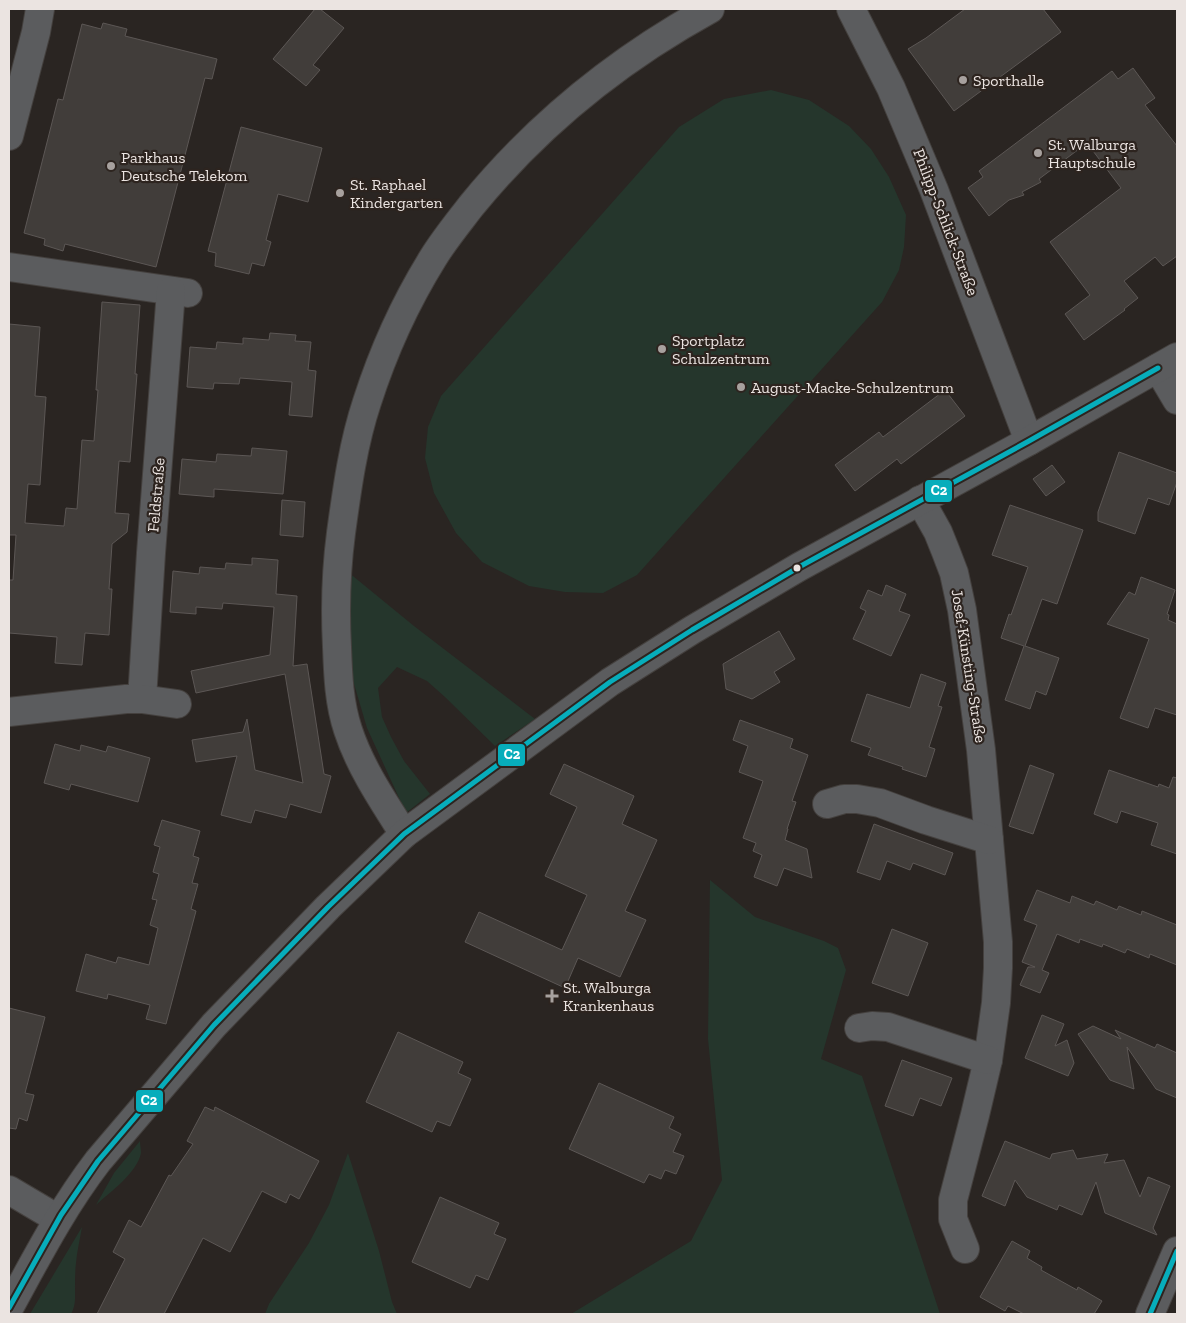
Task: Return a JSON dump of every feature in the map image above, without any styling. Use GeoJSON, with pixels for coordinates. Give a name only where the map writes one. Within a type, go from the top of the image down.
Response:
{"type":"FeatureCollection","features":[{"type":"Feature","properties":{"kind":"street"},"geometry":{"type":"LineString","coordinates":[[9,136],[36,32],[40,9]]}},
{"type":"Feature","properties":{"kind":"street"},"geometry":{"type":"LineString","coordinates":[[404,834],[376,790],[351,741],[344,716],[338,677],[336,628],[337,569],[341,535],[347,489],[356,444],[375,379],[398,322],[430,263],[457,224],[506,166],[562,111],[600,80],[667,33],[710,9]]}},
{"type":"Feature","properties":{"kind":"street","name":"Philipp-Schlick-Straße"},"geometry":{"type":"LineString","coordinates":[[851,9],[891,88],[934,190],[1029,441]]}},
{"type":"Feature","properties":{"kind":"street","name":"Feldstraße"},"geometry":{"type":"LineString","coordinates":[[9,267],[180,292],[151,552],[142,700]]}},
{"type":"Feature","properties":{"kind":"street"},"geometry":{"type":"LineString","coordinates":[[9,1308],[58,1219],[80,1184],[98,1161],[214,1025],[328,907],[404,834],[610,682],[700,625],[799,567],[1168,363],[1177,400]]}},
{"type":"Feature","properties":{"kind":"street","name":"Josef-Künsting-Straße"},"geometry":{"type":"LineString","coordinates":[[920,500],[938,532],[946,552],[954,573],[962,610],[981,750],[997,920],[998,968],[994,1021],[988,1060],[952,1200],[953,1219],[965,1248]]}},
{"type":"Feature","properties":{"kind":"street"},"geometry":{"type":"LineString","coordinates":[[9,712],[126,699],[177,704]]}},
{"type":"Feature","properties":{"kind":"street"},"geometry":{"type":"LineString","coordinates":[[827,804],[844,799],[880,803],[989,840]]}},
{"type":"Feature","properties":{"kind":"street"},"geometry":{"type":"LineString","coordinates":[[859,1028],[879,1026],[893,1028],[988,1060]]}},
{"type":"Feature","properties":{"kind":"street"},"geometry":{"type":"LineString","coordinates":[[9,1190],[58,1219]]}},
{"type":"Feature","properties":{"kind":"street"},"geometry":{"type":"LineString","coordinates":[[1150,1314],[1177,1251]]}},
{"type":"Feature","properties":{"kind":"green space","name":"Sportplatz Schulzentrum"},"geometry":{"type":"Polygon","coordinates":[[[771,90],[809,100],[849,126],[871,149],[889,177],[906,215],[904,247],[899,270],[882,302],[637,575],[603,593],[565,592],[529,586],[482,562],[456,533],[434,493],[425,458],[428,427],[441,396],[679,127],[724,99],[771,90]]]}},
{"type":"Feature","properties":{"kind":"green space"},"geometry":{"type":"Polygon","coordinates":[[[348,572],[414,626],[535,719],[495,746],[427,681],[397,667],[378,688],[382,717],[404,761],[430,794],[406,813],[367,728],[352,677],[348,631],[348,572]]]}},
{"type":"Feature","properties":{"kind":"green space"},"geometry":{"type":"Polygon","coordinates":[[[710,880],[755,917],[824,941],[838,948],[846,970],[821,1059],[862,1076],[940,1314],[571,1314],[691,1241],[722,1180],[708,1039],[710,880]]]}},
{"type":"Feature","properties":{"kind":"green space"},"geometry":{"type":"Polygon","coordinates":[[[140,1141],[141,1153],[134,1168],[122,1182],[96,1205],[114,1173],[140,1141]]]}},
{"type":"Feature","properties":{"kind":"green space"},"geometry":{"type":"Polygon","coordinates":[[[348,1153],[397,1314],[265,1314],[269,1304],[309,1243],[329,1205],[348,1153]]]}},
{"type":"Feature","properties":{"kind":"green space"},"geometry":{"type":"Polygon","coordinates":[[[82,1227],[77,1254],[73,1311],[71,1314],[30,1314],[82,1227]]]}},
{"type":"Feature","properties":{"kind":"building"},"geometry":{"type":"Polygon","coordinates":[[[315,9],[320,9],[344,28],[313,65],[320,70],[306,86],[273,59],[315,9]]]}},
{"type":"Feature","properties":{"kind":"building","name":"Sporthalle"},"geometry":{"type":"Polygon","coordinates":[[[965,9],[1043,9],[1061,32],[954,111],[908,49],[965,9]]]}},
{"type":"Feature","properties":{"kind":"building","name":"Parkhaus Deutsche Telekom"},"geometry":{"type":"Polygon","coordinates":[[[103,23],[127,29],[125,36],[217,59],[212,79],[205,78],[156,267],[65,244],[63,251],[44,245],[45,239],[24,233],[58,99],[63,100],[82,24],[101,29],[103,23]]]}},
{"type":"Feature","properties":{"kind":"building"},"geometry":{"type":"Polygon","coordinates":[[[1133,68],[1155,98],[1145,105],[1177,146],[1177,256],[1163,266],[1155,257],[1124,281],[1138,298],[1084,340],[1065,314],[1090,295],[1050,242],[1121,188],[1087,143],[1039,179],[1041,182],[1022,192],[1024,195],[1009,200],[989,216],[968,188],[983,177],[979,171],[1112,71],[1118,79],[1133,68]]]}},
{"type":"Feature","properties":{"kind":"building"},"geometry":{"type":"Polygon","coordinates":[[[241,127],[322,148],[308,202],[278,194],[266,240],[271,242],[264,266],[252,263],[249,274],[215,266],[216,253],[208,251],[241,127]]]}},
{"type":"Feature","properties":{"kind":"building"},"geometry":{"type":"Polygon","coordinates":[[[102,302],[140,305],[130,462],[119,461],[115,513],[129,514],[127,532],[112,544],[109,589],[112,589],[109,635],[85,633],[82,665],[55,663],[57,637],[9,633],[9,580],[13,580],[16,535],[9,535],[9,324],[40,327],[35,396],[46,397],[40,485],[28,484],[25,523],[64,526],[66,508],[77,509],[82,440],[94,441],[102,302]]]}},
{"type":"Feature","properties":{"kind":"building"},"geometry":{"type":"Polygon","coordinates":[[[270,333],[296,335],[295,341],[311,342],[308,370],[316,371],[312,417],[289,415],[292,382],[240,378],[239,384],[214,383],[213,389],[187,387],[190,347],[216,349],[217,342],[243,344],[243,338],[269,340],[270,333]]]}},
{"type":"Feature","properties":{"kind":"building"},"geometry":{"type":"Polygon","coordinates":[[[945,390],[965,416],[901,464],[897,459],[855,491],[835,465],[879,432],[883,437],[945,390]]]}},
{"type":"Feature","properties":{"kind":"building"},"geometry":{"type":"Polygon","coordinates":[[[252,448],[287,451],[283,494],[214,489],[214,497],[179,494],[182,459],[216,462],[217,454],[251,456],[252,448]]]}},
{"type":"Feature","properties":{"kind":"building"},"geometry":{"type":"Polygon","coordinates":[[[1119,452],[1177,473],[1177,482],[1169,505],[1148,498],[1135,534],[1098,521],[1098,512],[1119,452]]]}},
{"type":"Feature","properties":{"kind":"building"},"geometry":{"type":"Polygon","coordinates":[[[1052,465],[1065,482],[1046,496],[1033,479],[1052,465]]]}},
{"type":"Feature","properties":{"kind":"building"},"geometry":{"type":"Polygon","coordinates":[[[282,500],[305,502],[303,537],[280,535],[282,500]]]}},
{"type":"Feature","properties":{"kind":"building"},"geometry":{"type":"Polygon","coordinates":[[[1010,505],[1083,530],[1057,604],[1042,599],[1025,646],[1059,658],[1046,695],[1036,691],[1030,709],[1005,700],[1024,646],[1001,638],[1028,567],[992,555],[1010,505]]]}},
{"type":"Feature","properties":{"kind":"building"},"geometry":{"type":"Polygon","coordinates":[[[252,558],[278,560],[276,594],[297,596],[293,666],[307,664],[324,774],[331,776],[321,813],[290,804],[286,818],[255,810],[251,823],[221,815],[237,756],[196,762],[192,740],[243,732],[247,719],[255,770],[303,783],[285,674],[196,693],[191,671],[270,655],[274,607],[223,603],[222,609],[196,607],[196,614],[170,612],[173,571],[199,574],[200,567],[225,569],[226,563],[252,565],[252,558]]]}},
{"type":"Feature","properties":{"kind":"building"},"geometry":{"type":"Polygon","coordinates":[[[1141,577],[1175,590],[1167,614],[1169,615],[1168,620],[1177,624],[1177,715],[1155,708],[1148,728],[1120,718],[1149,639],[1107,624],[1129,592],[1135,595],[1141,577]]]}},
{"type":"Feature","properties":{"kind":"building"},"geometry":{"type":"Polygon","coordinates":[[[886,585],[906,594],[899,611],[910,615],[891,656],[853,639],[866,611],[860,608],[868,590],[882,596],[886,585]]]}},
{"type":"Feature","properties":{"kind":"building"},"geometry":{"type":"Polygon","coordinates":[[[779,631],[795,659],[774,672],[780,682],[752,699],[726,689],[723,664],[779,631]]]}},
{"type":"Feature","properties":{"kind":"building"},"geometry":{"type":"Polygon","coordinates":[[[921,674],[946,683],[938,706],[942,707],[929,747],[935,749],[926,777],[868,755],[871,748],[851,741],[867,694],[910,708],[921,674]]]}},
{"type":"Feature","properties":{"kind":"building"},"geometry":{"type":"Polygon","coordinates":[[[740,720],[793,739],[790,748],[808,755],[792,801],[796,802],[785,840],[807,849],[812,878],[784,868],[777,886],[754,877],[762,855],[753,851],[756,843],[743,838],[763,781],[739,772],[748,746],[733,740],[740,720]]]}},
{"type":"Feature","properties":{"kind":"building"},"geometry":{"type":"Polygon","coordinates":[[[55,744],[80,751],[81,745],[106,752],[108,746],[150,758],[138,802],[71,784],[69,790],[44,783],[55,744]]]}},
{"type":"Feature","properties":{"kind":"building"},"geometry":{"type":"Polygon","coordinates":[[[564,764],[634,796],[622,824],[657,840],[625,911],[646,920],[620,977],[578,958],[565,988],[465,942],[479,912],[562,950],[587,895],[545,876],[577,807],[550,794],[564,764]]]}},
{"type":"Feature","properties":{"kind":"building"},"geometry":{"type":"Polygon","coordinates":[[[1030,765],[1054,774],[1033,834],[1009,826],[1030,765]]]}},
{"type":"Feature","properties":{"kind":"building"},"geometry":{"type":"Polygon","coordinates":[[[1109,770],[1158,787],[1159,784],[1169,788],[1173,777],[1177,778],[1177,854],[1151,845],[1158,823],[1121,811],[1117,823],[1094,814],[1109,770]]]}},
{"type":"Feature","properties":{"kind":"building"},"geometry":{"type":"Polygon","coordinates":[[[162,820],[200,831],[193,856],[199,858],[192,883],[198,884],[191,909],[196,911],[166,1024],[146,1019],[150,1005],[108,994],[107,999],[76,991],[86,954],[116,963],[118,957],[149,965],[158,928],[150,925],[157,900],[152,899],[159,874],[153,872],[160,847],[154,845],[162,820]]]}},
{"type":"Feature","properties":{"kind":"building"},"geometry":{"type":"Polygon","coordinates":[[[874,824],[953,853],[945,875],[913,863],[910,870],[887,861],[880,880],[857,872],[874,824]]]}},
{"type":"Feature","properties":{"kind":"building"},"geometry":{"type":"Polygon","coordinates":[[[1037,890],[1070,903],[1072,896],[1094,905],[1096,901],[1117,910],[1119,906],[1141,915],[1142,911],[1177,925],[1177,965],[1150,954],[1149,958],[1127,949],[1125,953],[1103,944],[1102,947],[1080,939],[1079,943],[1057,934],[1042,970],[1049,973],[1040,993],[1020,985],[1028,967],[1035,967],[1022,962],[1037,925],[1024,920],[1037,890]]]}},
{"type":"Feature","properties":{"kind":"building"},"geometry":{"type":"Polygon","coordinates":[[[892,929],[928,943],[908,996],[872,983],[892,929]]]}},
{"type":"Feature","properties":{"kind":"building"},"geometry":{"type":"Polygon","coordinates":[[[9,1008],[45,1017],[25,1093],[34,1095],[27,1121],[19,1118],[16,1129],[9,1128],[9,1008]]]}},
{"type":"Feature","properties":{"kind":"building"},"geometry":{"type":"Polygon","coordinates":[[[1042,1015],[1064,1024],[1055,1046],[1067,1040],[1074,1063],[1068,1076],[1025,1058],[1042,1015]]]}},
{"type":"Feature","properties":{"kind":"building"},"geometry":{"type":"Polygon","coordinates":[[[1093,1026],[1121,1039],[1115,1030],[1155,1048],[1157,1044],[1177,1053],[1177,1098],[1156,1089],[1127,1047],[1134,1089],[1110,1080],[1078,1034],[1093,1026]]]}},
{"type":"Feature","properties":{"kind":"building"},"geometry":{"type":"Polygon","coordinates":[[[398,1032],[463,1062],[458,1073],[471,1079],[450,1126],[437,1121],[432,1132],[366,1102],[398,1032]]]}},
{"type":"Feature","properties":{"kind":"building"},"geometry":{"type":"Polygon","coordinates":[[[902,1060],[952,1078],[941,1106],[920,1098],[913,1116],[885,1106],[902,1060]]]}},
{"type":"Feature","properties":{"kind":"building"},"geometry":{"type":"Polygon","coordinates":[[[599,1083],[674,1117],[669,1128],[681,1134],[673,1152],[684,1156],[676,1174],[665,1170],[661,1179],[649,1174],[644,1183],[569,1149],[599,1083]]]}},
{"type":"Feature","properties":{"kind":"building"},"geometry":{"type":"Polygon","coordinates":[[[205,1107],[214,1111],[215,1107],[319,1161],[299,1199],[290,1194],[286,1203],[262,1191],[230,1252],[203,1238],[164,1314],[97,1314],[125,1259],[113,1252],[129,1220],[141,1227],[169,1175],[171,1176],[193,1144],[187,1141],[205,1107]]]}},
{"type":"Feature","properties":{"kind":"building"},"geometry":{"type":"Polygon","coordinates":[[[1005,1141],[1050,1159],[1052,1154],[1073,1150],[1077,1159],[1108,1154],[1104,1163],[1124,1160],[1140,1197],[1148,1177],[1170,1186],[1153,1228],[1157,1235],[1105,1213],[1096,1182],[1082,1215],[1059,1205],[1057,1210],[1027,1197],[1015,1180],[1005,1206],[982,1196],[1005,1141]]]}},
{"type":"Feature","properties":{"kind":"building"},"geometry":{"type":"Polygon","coordinates":[[[440,1197],[499,1223],[494,1234],[506,1239],[488,1280],[476,1275],[470,1288],[412,1262],[440,1197]]]}},
{"type":"Feature","properties":{"kind":"building"},"geometry":{"type":"Polygon","coordinates":[[[1012,1241],[1030,1251],[1027,1258],[1042,1267],[1041,1270],[1077,1290],[1078,1287],[1102,1301],[1094,1314],[1024,1314],[1008,1306],[1005,1311],[980,1297],[1012,1241]]]}},
{"type":"Feature","properties":{"kind":"transit line","name":"C2"},"geometry":{"type":"LineString","coordinates":[[9,1308],[61,1215],[98,1161],[214,1025],[328,907],[404,834],[610,682],[692,630],[799,567],[1158,368]]}},
{"type":"Feature","properties":{"kind":"transit line","name":"C2"},"geometry":{"type":"LineString","coordinates":[[1150,1314],[1177,1251]]}},
{"type":"Feature","properties":{"kind":"place","name":"Sporthalle"},"geometry":{"type":"Point","coordinates":[963,80]}},
{"type":"Feature","properties":{"kind":"place","name":"St. Walburga Hauptschule"},"geometry":{"type":"Point","coordinates":[1038,153]}},
{"type":"Feature","properties":{"kind":"place","name":"Parkhaus Deutsche Telekom"},"geometry":{"type":"Point","coordinates":[111,166]}},
{"type":"Feature","properties":{"kind":"place","name":"St. Raphael Kindergarten"},"geometry":{"type":"Point","coordinates":[340,193]}},
{"type":"Feature","properties":{"kind":"place","name":"Sportplatz Schulzentrum"},"geometry":{"type":"Point","coordinates":[662,349]}},
{"type":"Feature","properties":{"kind":"place","name":"August-Macke-Schulzentrum"},"geometry":{"type":"Point","coordinates":[741,387]}},
{"type":"Feature","properties":{"kind":"place","name":"St. Walburga Krankenhaus"},"geometry":{"type":"Point","coordinates":[552,996]}}]}
